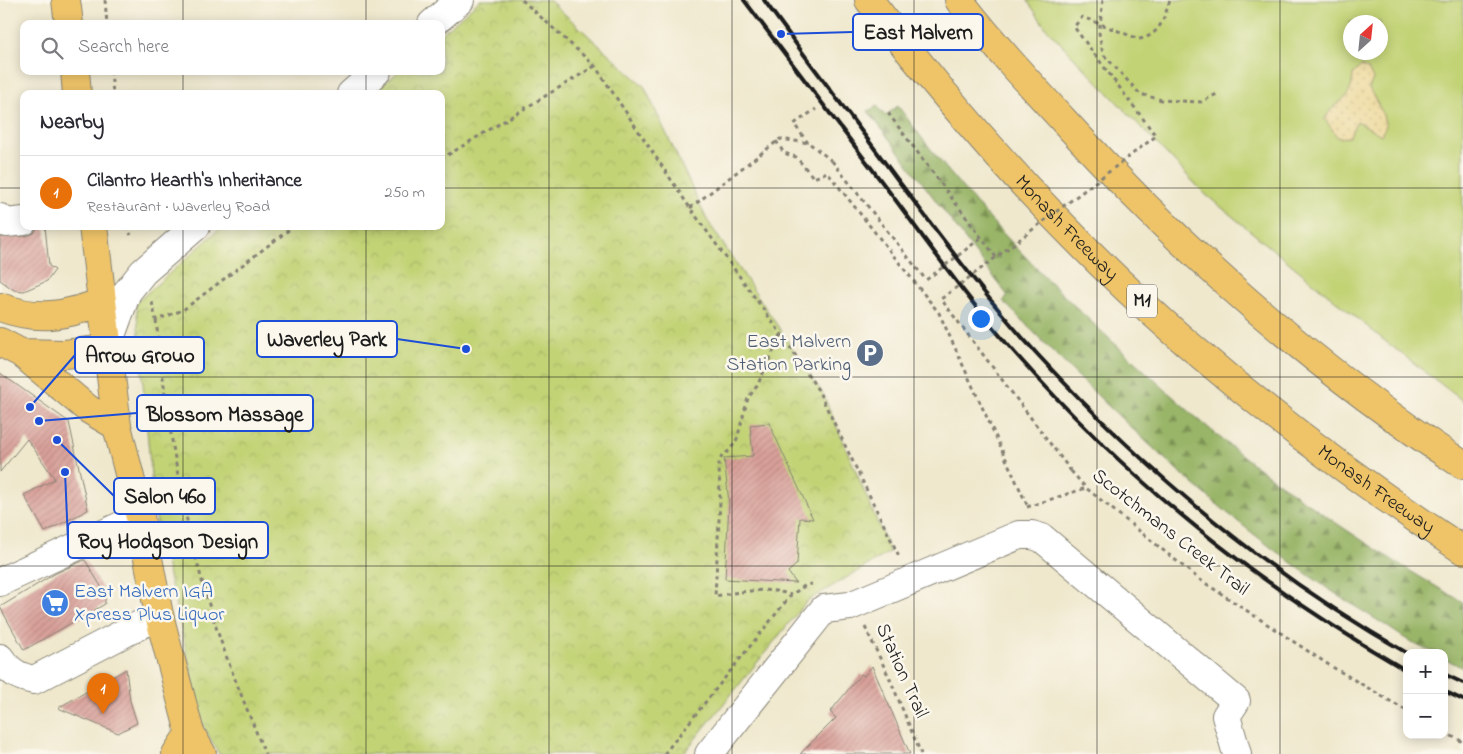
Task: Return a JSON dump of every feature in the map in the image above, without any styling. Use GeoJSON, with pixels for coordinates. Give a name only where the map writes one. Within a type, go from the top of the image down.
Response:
{"type":"FeatureCollection","features":[{"type":"Feature","properties":{"kind":"main road"},"geometry":{"type":"LineString","coordinates":[[66,0],[68,20]]}},
{"type":"Feature","properties":{"kind":"main road","name":"Monash Freeway"},"geometry":{"type":"LineString","coordinates":[[870,0],[910,53],[977,132],[1041,202],[1115,277],[1181,338],[1252,397],[1395,506],[1463,550]]}},
{"type":"Feature","properties":{"kind":"main road"},"geometry":{"type":"LineString","coordinates":[[959,0],[1029,83],[1163,225],[1298,345],[1368,399],[1463,466]]}},
{"type":"Feature","properties":{"kind":"main road"},"geometry":{"type":"LineString","coordinates":[[75,75],[77,90]]}},
{"type":"Feature","properties":{"kind":"main road"},"geometry":{"type":"LineString","coordinates":[[93,230],[117,426],[140,517],[159,615],[189,747]]}},
{"type":"Feature","properties":{"kind":"main road"},"geometry":{"type":"LineString","coordinates":[[0,306],[29,316],[48,316],[82,310],[102,302]]}},
{"type":"Feature","properties":{"kind":"main road"},"geometry":{"type":"LineString","coordinates":[[10,348],[65,354],[106,349]]}},
{"type":"Feature","properties":{"kind":"main road"},"geometry":{"type":"LineString","coordinates":[[10,348],[88,409],[117,426]]}},
{"type":"Feature","properties":{"kind":"street"},"geometry":{"type":"LineString","coordinates":[[437,20],[460,0]]}},
{"type":"Feature","properties":{"kind":"street"},"geometry":{"type":"LineString","coordinates":[[356,90],[372,75]]}},
{"type":"Feature","properties":{"kind":"street"},"geometry":{"type":"LineString","coordinates":[[0,218],[6,223],[20,221]]}},
{"type":"Feature","properties":{"kind":"street"},"geometry":{"type":"LineString","coordinates":[[106,349],[138,293],[143,272],[191,230]]}},
{"type":"Feature","properties":{"kind":"street"},"geometry":{"type":"LineString","coordinates":[[102,302],[138,293]]}},
{"type":"Feature","properties":{"kind":"street"},"geometry":{"type":"LineString","coordinates":[[0,582],[140,517]]}},
{"type":"Feature","properties":{"kind":"street"},"geometry":{"type":"LineString","coordinates":[[709,754],[837,608],[1020,535],[1032,535],[1042,538],[1236,701],[1226,716],[1237,754]]}},
{"type":"Feature","properties":{"kind":"street"},"geometry":{"type":"LineString","coordinates":[[0,658],[6,667],[15,673],[34,680],[159,615]]}},
{"type":"Feature","properties":{"kind":"path"},"geometry":{"type":"LineString","coordinates":[[104,0],[106,20]]}},
{"type":"Feature","properties":{"kind":"path"},"geometry":{"type":"LineString","coordinates":[[522,0],[595,66],[690,208],[782,335],[818,390],[900,559]]}},
{"type":"Feature","properties":{"kind":"path"},"geometry":{"type":"LineString","coordinates":[[1103,0],[1100,32],[1102,54],[1140,94],[1162,100],[1201,102],[1219,94]]}},
{"type":"Feature","properties":{"kind":"path","name":"Scotchmans Creek Trail"},"geometry":{"type":"LineString","coordinates":[[1170,0],[1156,33],[1148,38],[1139,39],[1082,17],[1074,27],[1156,136],[941,299],[1071,471],[1086,488],[1199,579],[1329,665],[1403,709]]}},
{"type":"Feature","properties":{"kind":"path"},"geometry":{"type":"LineString","coordinates":[[445,157],[595,66]]}},
{"type":"Feature","properties":{"kind":"path"},"geometry":{"type":"LineString","coordinates":[[111,75],[113,90]]}},
{"type":"Feature","properties":{"kind":"path"},"geometry":{"type":"LineString","coordinates":[[816,109],[794,124],[809,144],[832,161],[926,280],[981,238]]}},
{"type":"Feature","properties":{"kind":"path"},"geometry":{"type":"LineString","coordinates":[[888,113],[996,257]]}},
{"type":"Feature","properties":{"kind":"path"},"geometry":{"type":"LineString","coordinates":[[690,208],[776,141],[780,139],[809,144]]}},
{"type":"Feature","properties":{"kind":"path"},"geometry":{"type":"LineString","coordinates":[[776,141],[784,153],[796,157],[814,178],[827,172],[939,313],[1028,507]]}},
{"type":"Feature","properties":{"kind":"path"},"geometry":{"type":"LineString","coordinates":[[128,230],[131,235]]}},
{"type":"Feature","properties":{"kind":"path"},"geometry":{"type":"LineString","coordinates":[[156,320],[183,310],[289,230]]}},
{"type":"Feature","properties":{"kind":"path"},"geometry":{"type":"LineString","coordinates":[[138,293],[156,320],[172,447],[193,548],[213,617],[265,754]]}},
{"type":"Feature","properties":{"kind":"path"},"geometry":{"type":"LineString","coordinates":[[782,335],[757,386],[748,398],[737,439],[719,462],[720,508],[715,596],[750,591],[779,590],[791,595]]}},
{"type":"Feature","properties":{"kind":"path"},"geometry":{"type":"LineString","coordinates":[[1021,509],[1086,488]]}},
{"type":"Feature","properties":{"kind":"path"},"geometry":{"type":"LineString","coordinates":[[664,754],[791,595],[806,585],[820,583]]}},
{"type":"Feature","properties":{"kind":"path","name":"Station Trail"},"geometry":{"type":"LineString","coordinates":[[837,608],[858,622],[862,621],[890,679],[921,754]]}},
{"type":"Feature","properties":{"kind":"path"},"geometry":{"type":"LineString","coordinates":[[1448,734],[1463,742]]}},
{"type":"Feature","properties":{"kind":"green space"},"geometry":{"type":"Polygon","coordinates":[[[480,0],[549,0],[644,86],[707,220],[823,394],[890,552],[807,601],[683,754],[219,754],[203,725],[154,510],[136,303],[218,230],[445,230],[445,90],[378,90],[394,75],[445,75],[445,31],[480,0]]]}},
{"type":"Feature","properties":{"kind":"green space"},"geometry":{"type":"Polygon","coordinates":[[[1027,0],[1463,0],[1463,401],[1385,341],[1205,194],[1046,28],[1027,0]]]}},
{"type":"Feature","properties":{"kind":"green space"},"geometry":{"type":"Polygon","coordinates":[[[877,106],[885,116],[898,106],[949,172],[1033,265],[1093,324],[1215,433],[1272,478],[1342,527],[1463,602],[1463,668],[1448,660],[1448,649],[1425,649],[1409,641],[1325,587],[1275,551],[1227,513],[1135,431],[1003,301],[1008,296],[868,111],[877,106]]]}},
{"type":"Feature","properties":{"kind":"sand"},"geometry":{"type":"Polygon","coordinates":[[[1361,66],[1368,69],[1373,79],[1369,88],[1382,112],[1386,126],[1381,135],[1357,121],[1349,137],[1338,138],[1325,119],[1329,112],[1347,96],[1352,84],[1353,74],[1361,66]]]}},
{"type":"Feature","properties":{"kind":"building"},"geometry":{"type":"Polygon","coordinates":[[[36,230],[45,230],[49,266],[55,270],[47,281],[24,291],[14,290],[0,280],[0,237],[26,236],[34,233],[36,230]]]}},
{"type":"Feature","properties":{"kind":"building"},"geometry":{"type":"Polygon","coordinates":[[[0,373],[69,422],[88,510],[45,532],[24,495],[55,479],[27,439],[0,472],[0,373]]]}},
{"type":"Feature","properties":{"kind":"building"},"geometry":{"type":"Polygon","coordinates":[[[769,423],[813,519],[800,518],[797,564],[788,572],[796,583],[725,579],[729,503],[724,458],[753,456],[750,425],[769,423]]]}},
{"type":"Feature","properties":{"kind":"building","name":"East Malvern IGA Xpress Plus Liquor"},"geometry":{"type":"Polygon","coordinates":[[[85,560],[105,593],[105,604],[24,650],[0,607],[56,573],[85,560]]]}},
{"type":"Feature","properties":{"kind":"building"},"geometry":{"type":"Polygon","coordinates":[[[872,666],[910,754],[800,754],[836,718],[830,712],[861,674],[864,676],[872,666]]]}},
{"type":"Feature","properties":{"kind":"building"},"geometry":{"type":"Polygon","coordinates":[[[126,669],[130,701],[137,723],[118,733],[58,708],[126,669]]]}},
{"type":"Feature","properties":{"kind":"railway"},"geometry":{"type":"LineString","coordinates":[[744,0],[969,298],[999,335],[1059,401],[1104,446],[1198,528],[1298,603],[1403,669]]}},
{"type":"Feature","properties":{"kind":"railway"},"geometry":{"type":"LineString","coordinates":[[764,0],[966,269],[1020,335],[1080,399],[1167,481],[1258,556],[1356,623],[1403,651]]}},
{"type":"Feature","properties":{"kind":"railway"},"geometry":{"type":"LineString","coordinates":[[1448,676],[1463,683]]}},
{"type":"Feature","properties":{"kind":"railway"},"geometry":{"type":"LineString","coordinates":[[1448,693],[1463,700]]}},
{"type":"Feature","properties":{"kind":"place","name":"East Malvern"},"geometry":{"type":"Point","coordinates":[781,34]}},
{"type":"Feature","properties":{"kind":"place","name":"Waverley Park"},"geometry":{"type":"Point","coordinates":[466,349]}},
{"type":"Feature","properties":{"kind":"place","name":"East Malvern Station Parking"},"geometry":{"type":"Point","coordinates":[870,353]}},
{"type":"Feature","properties":{"kind":"place","name":"Arrow Grouo"},"geometry":{"type":"Point","coordinates":[30,407]}},
{"type":"Feature","properties":{"kind":"place","name":"Blossom Massage"},"geometry":{"type":"Point","coordinates":[39,421]}},
{"type":"Feature","properties":{"kind":"place","name":"Salon 460"},"geometry":{"type":"Point","coordinates":[57,440]}},
{"type":"Feature","properties":{"kind":"place","name":"Roy Hodgson Design"},"geometry":{"type":"Point","coordinates":[65,472]}},
{"type":"Feature","properties":{"kind":"place","name":"East Malvern IGA Xpress Plus Liquor"},"geometry":{"type":"Point","coordinates":[55,603]}},
{"type":"Feature","properties":{"kind":"place","name":"Cilantro Hearth's Inheritance"},"geometry":{"type":"Point","coordinates":[103,714]}}]}
